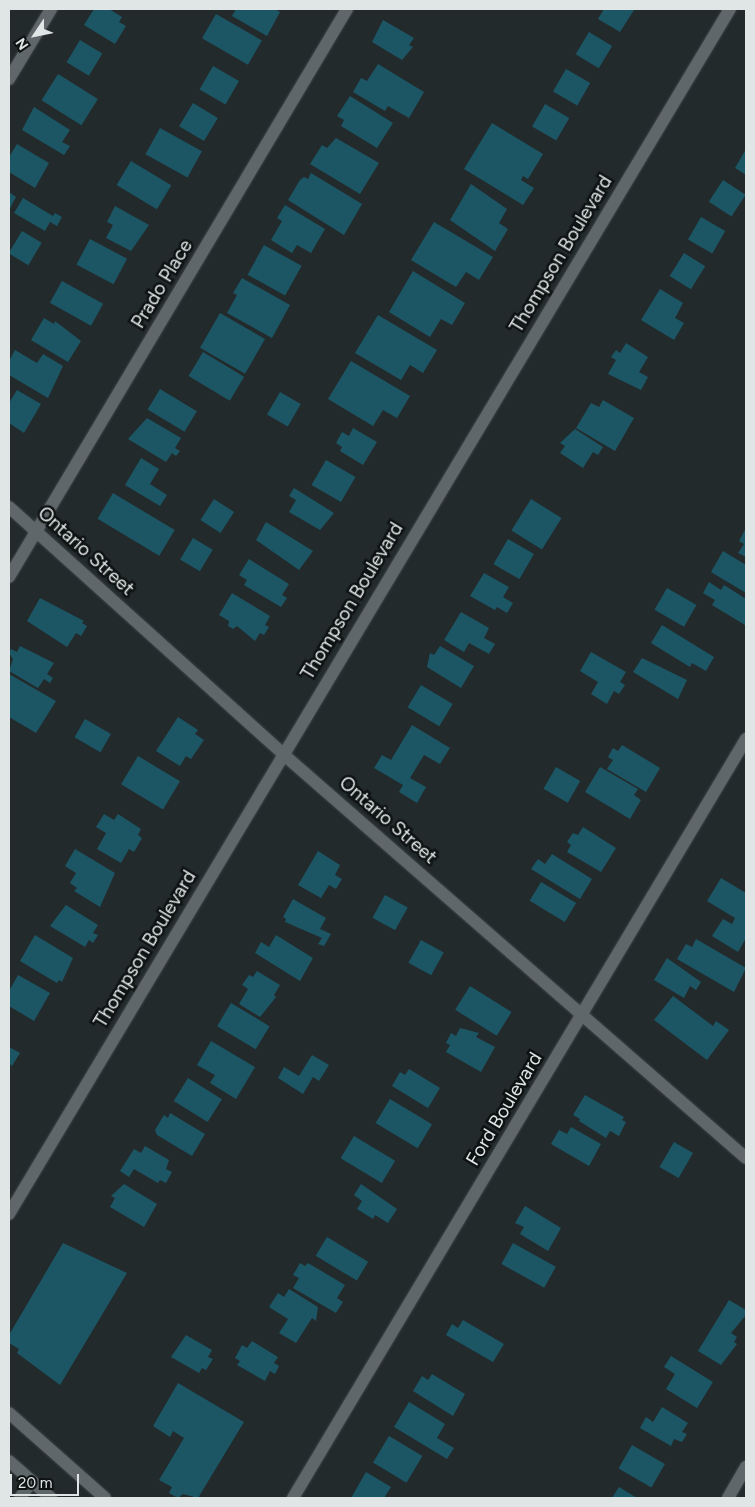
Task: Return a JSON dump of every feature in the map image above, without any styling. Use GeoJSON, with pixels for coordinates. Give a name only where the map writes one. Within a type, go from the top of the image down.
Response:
{"type":"FeatureCollection","features":[{"type":"Feature","properties":{"kind":"street"},"geometry":{"type":"LineString","coordinates":[[9,79],[50,9]]}},
{"type":"Feature","properties":{"kind":"street","name":"Prado Place"},"geometry":{"type":"LineString","coordinates":[[9,577],[347,9]]}},
{"type":"Feature","properties":{"kind":"street","name":"Thompson Boulevard"},"geometry":{"type":"LineString","coordinates":[[9,1214],[730,9]]}},
{"type":"Feature","properties":{"kind":"street","name":"Ontario Street"},"geometry":{"type":"LineString","coordinates":[[9,507],[283,754],[746,1158]]}},
{"type":"Feature","properties":{"kind":"street","name":"Ford Boulevard"},"geometry":{"type":"LineString","coordinates":[[293,1498],[746,738]]}},
{"type":"Feature","properties":{"kind":"street"},"geometry":{"type":"LineString","coordinates":[[9,1414],[105,1498]]}},
{"type":"Feature","properties":{"kind":"street"},"geometry":{"type":"LineString","coordinates":[[9,1461],[51,1498]]}},
{"type":"Feature","properties":{"kind":"street"},"geometry":{"type":"LineString","coordinates":[[728,1498],[746,1467]]}},
{"type":"Feature","properties":{"kind":"street"},"geometry":{"type":"LineString","coordinates":[[20,1498],[32,1482]]}},
{"type":"Feature","properties":{"kind":"building"},"geometry":{"type":"Polygon","coordinates":[[[94,9],[109,9],[122,17],[119,22],[126,26],[115,44],[84,25],[94,9]]]}},
{"type":"Feature","properties":{"kind":"building"},"geometry":{"type":"Polygon","coordinates":[[[236,9],[275,9],[280,12],[267,36],[232,16],[236,9]]]}},
{"type":"Feature","properties":{"kind":"building"},"geometry":{"type":"Polygon","coordinates":[[[604,9],[634,10],[620,32],[598,19],[604,9]]]}},
{"type":"Feature","properties":{"kind":"building"},"geometry":{"type":"Polygon","coordinates":[[[216,14],[262,40],[248,65],[202,38],[216,14]]]}},
{"type":"Feature","properties":{"kind":"building"},"geometry":{"type":"Polygon","coordinates":[[[383,20],[414,38],[409,45],[413,47],[402,60],[372,42],[383,20]]]}},
{"type":"Feature","properties":{"kind":"building"},"geometry":{"type":"Polygon","coordinates":[[[589,32],[612,46],[599,68],[576,54],[589,32]]]}},
{"type":"Feature","properties":{"kind":"building"},"geometry":{"type":"Polygon","coordinates":[[[80,40],[102,53],[89,76],[67,62],[80,40]]]}},
{"type":"Feature","properties":{"kind":"building"},"geometry":{"type":"Polygon","coordinates":[[[378,64],[424,92],[409,118],[388,106],[385,111],[353,92],[361,78],[367,81],[378,64]]]}},
{"type":"Feature","properties":{"kind":"building"},"geometry":{"type":"Polygon","coordinates":[[[213,66],[239,81],[225,104],[200,89],[213,66]]]}},
{"type":"Feature","properties":{"kind":"building"},"geometry":{"type":"Polygon","coordinates":[[[566,69],[590,83],[577,106],[553,92],[566,69]]]}},
{"type":"Feature","properties":{"kind":"building"},"geometry":{"type":"Polygon","coordinates":[[[58,74],[98,99],[81,125],[42,100],[58,74]]]}},
{"type":"Feature","properties":{"kind":"building"},"geometry":{"type":"Polygon","coordinates":[[[350,96],[393,123],[377,148],[341,126],[344,120],[337,116],[350,96]]]}},
{"type":"Feature","properties":{"kind":"building"},"geometry":{"type":"Polygon","coordinates":[[[193,103],[218,118],[204,141],[179,126],[193,103]]]}},
{"type":"Feature","properties":{"kind":"building"},"geometry":{"type":"Polygon","coordinates":[[[545,104],[569,118],[556,141],[532,127],[545,104]]]}},
{"type":"Feature","properties":{"kind":"building"},"geometry":{"type":"Polygon","coordinates":[[[34,107],[70,130],[62,142],[70,146],[64,155],[22,130],[34,107]]]}},
{"type":"Feature","properties":{"kind":"building"},"geometry":{"type":"Polygon","coordinates":[[[492,123],[543,154],[528,179],[523,176],[521,180],[534,188],[523,205],[464,169],[492,123]]]}},
{"type":"Feature","properties":{"kind":"building"},"geometry":{"type":"Polygon","coordinates":[[[160,128],[202,151],[187,178],[145,154],[160,128]]]}},
{"type":"Feature","properties":{"kind":"building"},"geometry":{"type":"Polygon","coordinates":[[[336,138],[379,163],[360,194],[310,164],[322,145],[327,148],[336,138]]]}},
{"type":"Feature","properties":{"kind":"building"},"geometry":{"type":"Polygon","coordinates":[[[17,144],[49,163],[35,188],[9,172],[9,157],[17,144]]]}},
{"type":"Feature","properties":{"kind":"building"},"geometry":{"type":"Polygon","coordinates":[[[746,149],[746,175],[735,168],[746,149]]]}},
{"type":"Feature","properties":{"kind":"building"},"geometry":{"type":"Polygon","coordinates":[[[131,161],[171,185],[157,209],[117,185],[131,161]]]}},
{"type":"Feature","properties":{"kind":"building"},"geometry":{"type":"Polygon","coordinates":[[[311,173],[362,204],[344,235],[288,200],[300,180],[304,177],[308,179],[311,173]]]}},
{"type":"Feature","properties":{"kind":"building"},"geometry":{"type":"Polygon","coordinates":[[[723,180],[746,195],[731,217],[709,202],[723,180]]]}},
{"type":"Feature","properties":{"kind":"building"},"geometry":{"type":"Polygon","coordinates":[[[471,184],[507,209],[499,223],[508,229],[495,251],[450,220],[471,184]]]}},
{"type":"Feature","properties":{"kind":"building"},"geometry":{"type":"Polygon","coordinates":[[[9,192],[16,197],[9,210],[9,192]]]}},
{"type":"Feature","properties":{"kind":"building"},"geometry":{"type":"Polygon","coordinates":[[[23,198],[53,216],[55,213],[62,217],[57,226],[50,222],[45,231],[14,213],[23,198]]]}},
{"type":"Feature","properties":{"kind":"building"},"geometry":{"type":"Polygon","coordinates":[[[285,205],[325,229],[311,253],[297,245],[292,253],[271,240],[282,221],[277,218],[285,205]]]}},
{"type":"Feature","properties":{"kind":"building"},"geometry":{"type":"Polygon","coordinates":[[[115,206],[149,225],[131,251],[106,238],[113,225],[107,222],[115,206]]]}},
{"type":"Feature","properties":{"kind":"building"},"geometry":{"type":"Polygon","coordinates":[[[701,217],[725,231],[712,254],[688,240],[701,217]]]}},
{"type":"Feature","properties":{"kind":"building"},"geometry":{"type":"Polygon","coordinates":[[[434,222],[493,257],[479,280],[466,272],[456,287],[411,260],[434,222]]]}},
{"type":"Feature","properties":{"kind":"building"},"geometry":{"type":"Polygon","coordinates":[[[22,231],[42,243],[28,265],[9,254],[22,231]]]}},
{"type":"Feature","properties":{"kind":"building"},"geometry":{"type":"Polygon","coordinates":[[[90,239],[127,259],[113,284],[76,265],[90,239]]]}},
{"type":"Feature","properties":{"kind":"building"},"geometry":{"type":"Polygon","coordinates":[[[264,245],[302,266],[285,296],[248,275],[264,245]]]}},
{"type":"Feature","properties":{"kind":"building"},"geometry":{"type":"Polygon","coordinates":[[[684,253],[705,266],[691,289],[670,276],[684,253]]]}},
{"type":"Feature","properties":{"kind":"building"},"geometry":{"type":"Polygon","coordinates":[[[413,271],[465,303],[452,325],[441,319],[430,337],[389,312],[413,271]]]}},
{"type":"Feature","properties":{"kind":"building"},"geometry":{"type":"Polygon","coordinates":[[[242,278],[290,305],[272,338],[227,313],[237,295],[233,293],[242,278]]]}},
{"type":"Feature","properties":{"kind":"building"},"geometry":{"type":"Polygon","coordinates":[[[62,281],[103,304],[91,326],[50,303],[62,281]]]}},
{"type":"Feature","properties":{"kind":"building"},"geometry":{"type":"Polygon","coordinates":[[[660,289],[683,303],[675,318],[684,323],[674,340],[641,320],[660,289]]]}},
{"type":"Feature","properties":{"kind":"building"},"geometry":{"type":"Polygon","coordinates":[[[220,313],[265,339],[245,374],[200,348],[220,313]]]}},
{"type":"Feature","properties":{"kind":"building"},"geometry":{"type":"Polygon","coordinates":[[[378,315],[437,350],[423,373],[410,365],[401,380],[355,353],[378,315]]]}},
{"type":"Feature","properties":{"kind":"building"},"geometry":{"type":"Polygon","coordinates":[[[44,318],[54,324],[55,321],[81,341],[68,362],[31,340],[44,318]]]}},
{"type":"Feature","properties":{"kind":"building"},"geometry":{"type":"Polygon","coordinates":[[[626,343],[648,357],[639,372],[648,377],[641,390],[608,374],[616,360],[611,357],[616,350],[620,353],[626,343]]]}},
{"type":"Feature","properties":{"kind":"building"},"geometry":{"type":"Polygon","coordinates":[[[15,350],[37,363],[43,354],[63,366],[48,398],[9,375],[9,361],[15,350]]]}},
{"type":"Feature","properties":{"kind":"building"},"geometry":{"type":"Polygon","coordinates":[[[203,352],[244,377],[230,401],[189,376],[203,352]]]}},
{"type":"Feature","properties":{"kind":"building"},"geometry":{"type":"Polygon","coordinates":[[[351,361],[410,396],[397,418],[383,410],[373,426],[328,399],[351,361]]]}},
{"type":"Feature","properties":{"kind":"building"},"geometry":{"type":"Polygon","coordinates":[[[160,389],[197,411],[184,432],[148,410],[160,389]]]}},
{"type":"Feature","properties":{"kind":"building"},"geometry":{"type":"Polygon","coordinates":[[[17,390],[41,404],[24,433],[9,423],[9,403],[17,390]]]}},
{"type":"Feature","properties":{"kind":"building"},"geometry":{"type":"Polygon","coordinates":[[[280,392],[301,404],[288,427],[267,415],[280,392]]]}},
{"type":"Feature","properties":{"kind":"building"},"geometry":{"type":"Polygon","coordinates":[[[603,400],[634,418],[615,451],[576,428],[591,403],[599,407],[603,400]]]}},
{"type":"Feature","properties":{"kind":"building"},"geometry":{"type":"Polygon","coordinates":[[[147,418],[181,438],[175,448],[180,451],[176,456],[172,453],[166,462],[128,439],[147,418]]]}},
{"type":"Feature","properties":{"kind":"building"},"geometry":{"type":"Polygon","coordinates":[[[353,428],[377,442],[363,465],[340,451],[342,447],[336,443],[342,432],[349,436],[353,428]]]}},
{"type":"Feature","properties":{"kind":"building"},"geometry":{"type":"Polygon","coordinates":[[[575,429],[603,447],[598,455],[593,452],[583,468],[560,453],[565,446],[560,443],[575,429]]]}},
{"type":"Feature","properties":{"kind":"building"},"geometry":{"type":"Polygon","coordinates":[[[141,458],[159,469],[150,484],[167,495],[160,506],[125,485],[141,458]]]}},
{"type":"Feature","properties":{"kind":"building"},"geometry":{"type":"Polygon","coordinates":[[[326,460],[355,477],[341,502],[312,485],[326,460]]]}},
{"type":"Feature","properties":{"kind":"building"},"geometry":{"type":"Polygon","coordinates":[[[294,488],[334,513],[320,530],[289,512],[296,500],[289,496],[294,488]]]}},
{"type":"Feature","properties":{"kind":"building"},"geometry":{"type":"Polygon","coordinates":[[[113,493],[175,530],[159,556],[98,519],[113,493]]]}},
{"type":"Feature","properties":{"kind":"building"},"geometry":{"type":"Polygon","coordinates":[[[214,499],[234,512],[221,533],[200,520],[214,499]]]}},
{"type":"Feature","properties":{"kind":"building"},"geometry":{"type":"Polygon","coordinates":[[[531,499],[562,518],[542,549],[511,530],[531,499]]]}},
{"type":"Feature","properties":{"kind":"building"},"geometry":{"type":"Polygon","coordinates":[[[266,522],[313,551],[299,570],[256,540],[266,522]]]}},
{"type":"Feature","properties":{"kind":"building"},"geometry":{"type":"Polygon","coordinates":[[[746,528],[746,557],[738,553],[744,544],[739,541],[746,528]]]}},
{"type":"Feature","properties":{"kind":"building"},"geometry":{"type":"Polygon","coordinates":[[[193,538],[213,550],[200,571],[180,559],[193,538]]]}},
{"type":"Feature","properties":{"kind":"building"},"geometry":{"type":"Polygon","coordinates":[[[508,539],[534,554],[519,579],[494,564],[508,539]]]}},
{"type":"Feature","properties":{"kind":"building"},"geometry":{"type":"Polygon","coordinates":[[[723,551],[746,565],[746,593],[711,572],[723,551]]]}},
{"type":"Feature","properties":{"kind":"building"},"geometry":{"type":"Polygon","coordinates":[[[249,559],[289,584],[282,595],[287,598],[281,607],[244,585],[247,580],[239,575],[249,559]]]}},
{"type":"Feature","properties":{"kind":"building"},"geometry":{"type":"Polygon","coordinates":[[[484,573],[509,587],[503,597],[513,603],[507,613],[497,607],[495,610],[470,596],[484,573]]]}},
{"type":"Feature","properties":{"kind":"building"},"geometry":{"type":"Polygon","coordinates":[[[709,582],[721,590],[724,585],[746,599],[745,625],[712,605],[715,600],[703,593],[709,582]]]}},
{"type":"Feature","properties":{"kind":"building"},"geometry":{"type":"Polygon","coordinates":[[[667,588],[696,605],[684,627],[654,610],[667,588]]]}},
{"type":"Feature","properties":{"kind":"building"},"geometry":{"type":"Polygon","coordinates":[[[232,593],[270,616],[265,625],[269,627],[264,635],[260,633],[255,641],[237,626],[233,629],[228,626],[229,621],[219,615],[232,593]]]}},
{"type":"Feature","properties":{"kind":"building"},"geometry":{"type":"Polygon","coordinates":[[[40,598],[84,621],[82,623],[87,626],[81,636],[76,633],[67,647],[27,621],[40,598]]]}},
{"type":"Feature","properties":{"kind":"building"},"geometry":{"type":"Polygon","coordinates":[[[461,612],[489,628],[484,638],[495,644],[489,654],[469,643],[464,652],[444,640],[461,612]]]}},
{"type":"Feature","properties":{"kind":"building"},"geometry":{"type":"Polygon","coordinates":[[[662,625],[714,657],[706,671],[692,663],[690,667],[651,643],[662,625]]]}},
{"type":"Feature","properties":{"kind":"building"},"geometry":{"type":"Polygon","coordinates":[[[20,646],[54,663],[47,674],[53,678],[50,683],[44,679],[38,688],[9,671],[13,659],[9,653],[11,649],[17,652],[20,646]]]}},
{"type":"Feature","properties":{"kind":"building"},"geometry":{"type":"Polygon","coordinates":[[[440,646],[474,666],[461,688],[427,667],[430,653],[434,655],[440,646]]]}},
{"type":"Feature","properties":{"kind":"building"},"geometry":{"type":"Polygon","coordinates":[[[591,652],[626,672],[620,682],[625,685],[619,694],[614,691],[607,704],[591,694],[598,682],[580,671],[591,652]]]}},
{"type":"Feature","properties":{"kind":"building"},"geometry":{"type":"Polygon","coordinates":[[[642,658],[687,680],[678,699],[633,672],[642,658]]]}},
{"type":"Feature","properties":{"kind":"building"},"geometry":{"type":"Polygon","coordinates":[[[9,674],[56,701],[36,733],[9,717],[9,674]]]}},
{"type":"Feature","properties":{"kind":"building"},"geometry":{"type":"Polygon","coordinates":[[[421,685],[453,704],[439,726],[408,707],[421,685]]]}},
{"type":"Feature","properties":{"kind":"building"},"geometry":{"type":"Polygon","coordinates":[[[178,717],[198,730],[195,734],[204,740],[191,759],[186,756],[180,766],[156,751],[178,717]]]}},
{"type":"Feature","properties":{"kind":"building"},"geometry":{"type":"Polygon","coordinates":[[[85,719],[111,734],[100,752],[74,737],[85,719]]]}},
{"type":"Feature","properties":{"kind":"building"},"geometry":{"type":"Polygon","coordinates":[[[412,725],[450,748],[440,764],[424,755],[410,778],[426,787],[417,803],[399,792],[403,785],[374,768],[382,755],[391,760],[412,725]]]}},
{"type":"Feature","properties":{"kind":"building"},"geometry":{"type":"Polygon","coordinates":[[[622,745],[660,768],[646,792],[607,769],[613,760],[608,757],[613,748],[618,751],[622,745]]]}},
{"type":"Feature","properties":{"kind":"building"},"geometry":{"type":"Polygon","coordinates":[[[138,756],[180,781],[163,810],[121,784],[138,756]]]}},
{"type":"Feature","properties":{"kind":"building"},"geometry":{"type":"Polygon","coordinates":[[[556,767],[580,781],[568,803],[544,789],[556,767]]]}},
{"type":"Feature","properties":{"kind":"building"},"geometry":{"type":"Polygon","coordinates":[[[600,767],[638,789],[634,795],[641,800],[630,819],[585,792],[600,767]]]}},
{"type":"Feature","properties":{"kind":"building"},"geometry":{"type":"Polygon","coordinates":[[[104,814],[114,820],[118,814],[141,829],[138,835],[142,838],[134,852],[129,849],[121,863],[97,849],[106,833],[96,827],[104,814]]]}},
{"type":"Feature","properties":{"kind":"building"},"geometry":{"type":"Polygon","coordinates":[[[583,827],[616,848],[601,872],[567,852],[571,845],[567,842],[573,833],[578,835],[583,827]]]}},
{"type":"Feature","properties":{"kind":"building"},"geometry":{"type":"Polygon","coordinates":[[[75,849],[115,873],[100,907],[74,891],[77,888],[70,883],[76,873],[65,866],[75,849]]]}},
{"type":"Feature","properties":{"kind":"building"},"geometry":{"type":"Polygon","coordinates":[[[318,851],[340,865],[335,875],[342,879],[336,889],[329,885],[321,898],[298,885],[318,851]]]}},
{"type":"Feature","properties":{"kind":"building"},"geometry":{"type":"Polygon","coordinates":[[[552,854],[592,879],[580,899],[531,869],[538,859],[545,864],[552,854]]]}},
{"type":"Feature","properties":{"kind":"building"},"geometry":{"type":"Polygon","coordinates":[[[721,878],[746,893],[746,938],[738,952],[712,936],[723,919],[732,924],[735,918],[707,901],[721,878]]]}},
{"type":"Feature","properties":{"kind":"building"},"geometry":{"type":"Polygon","coordinates":[[[541,882],[576,903],[565,922],[530,901],[541,882]]]}},
{"type":"Feature","properties":{"kind":"building"},"geometry":{"type":"Polygon","coordinates":[[[385,895],[408,908],[395,930],[372,918],[385,895]]]}},
{"type":"Feature","properties":{"kind":"building"},"geometry":{"type":"Polygon","coordinates":[[[293,899],[326,918],[320,929],[331,934],[324,946],[318,944],[322,938],[285,922],[286,919],[283,917],[293,899]]]}},
{"type":"Feature","properties":{"kind":"building"},"geometry":{"type":"Polygon","coordinates":[[[66,905],[98,925],[93,933],[98,935],[93,943],[89,940],[85,947],[50,926],[66,905]]]}},
{"type":"Feature","properties":{"kind":"building"},"geometry":{"type":"Polygon","coordinates":[[[35,935],[73,958],[62,982],[59,980],[57,983],[20,961],[35,935]]]}},
{"type":"Feature","properties":{"kind":"building"},"geometry":{"type":"Polygon","coordinates":[[[276,935],[313,958],[300,981],[255,953],[261,942],[269,947],[276,935]]]}},
{"type":"Feature","properties":{"kind":"building"},"geometry":{"type":"Polygon","coordinates":[[[696,939],[746,968],[734,992],[677,959],[686,944],[692,947],[696,939]]]}},
{"type":"Feature","properties":{"kind":"building"},"geometry":{"type":"Polygon","coordinates":[[[421,940],[444,953],[431,975],[408,963],[421,940]]]}},
{"type":"Feature","properties":{"kind":"building"},"geometry":{"type":"Polygon","coordinates":[[[667,958],[701,982],[696,990],[690,986],[684,998],[654,980],[667,958]]]}},
{"type":"Feature","properties":{"kind":"building"},"geometry":{"type":"Polygon","coordinates":[[[257,971],[280,985],[274,995],[276,997],[260,1017],[239,1004],[248,989],[242,985],[249,975],[253,977],[257,971]]]}},
{"type":"Feature","properties":{"kind":"building"},"geometry":{"type":"Polygon","coordinates":[[[18,975],[50,993],[34,1021],[9,1006],[9,991],[18,975]]]}},
{"type":"Feature","properties":{"kind":"building"},"geometry":{"type":"Polygon","coordinates":[[[470,986],[512,1012],[497,1036],[455,1010],[470,986]]]}},
{"type":"Feature","properties":{"kind":"building"},"geometry":{"type":"Polygon","coordinates":[[[673,996],[713,1026],[716,1021],[729,1030],[707,1060],[654,1020],[673,996]]]}},
{"type":"Feature","properties":{"kind":"building"},"geometry":{"type":"Polygon","coordinates":[[[231,1003],[270,1026],[256,1049],[217,1026],[231,1003]]]}},
{"type":"Feature","properties":{"kind":"building"},"geometry":{"type":"Polygon","coordinates":[[[460,1028],[479,1033],[476,1037],[495,1047],[481,1072],[446,1052],[450,1045],[446,1043],[451,1033],[456,1036],[460,1028]]]}},
{"type":"Feature","properties":{"kind":"building"},"geometry":{"type":"Polygon","coordinates":[[[211,1041],[255,1067],[236,1099],[210,1083],[215,1075],[197,1065],[211,1041]]]}},
{"type":"Feature","properties":{"kind":"building"},"geometry":{"type":"Polygon","coordinates":[[[9,1047],[20,1053],[12,1066],[9,1063],[9,1047]]]}},
{"type":"Feature","properties":{"kind":"building"},"geometry":{"type":"Polygon","coordinates":[[[312,1055],[329,1065],[319,1081],[313,1077],[303,1094],[278,1078],[284,1067],[299,1076],[312,1055]]]}},
{"type":"Feature","properties":{"kind":"building"},"geometry":{"type":"Polygon","coordinates":[[[409,1069],[440,1088],[428,1108],[392,1086],[400,1072],[405,1075],[409,1069]]]}},
{"type":"Feature","properties":{"kind":"building"},"geometry":{"type":"Polygon","coordinates":[[[188,1078],[222,1099],[208,1122],[174,1101],[188,1078]]]}},
{"type":"Feature","properties":{"kind":"building"},"geometry":{"type":"Polygon","coordinates":[[[585,1095],[624,1117],[622,1120],[626,1122],[619,1136],[610,1131],[606,1138],[573,1115],[585,1095]]]}},
{"type":"Feature","properties":{"kind":"building"},"geometry":{"type":"Polygon","coordinates":[[[390,1099],[432,1124],[418,1148],[376,1123],[390,1099]]]}},
{"type":"Feature","properties":{"kind":"building"},"geometry":{"type":"Polygon","coordinates":[[[170,1113],[205,1134],[192,1156],[157,1135],[155,1130],[164,1115],[168,1118],[170,1113]]]}},
{"type":"Feature","properties":{"kind":"building"},"geometry":{"type":"Polygon","coordinates":[[[571,1127],[601,1144],[589,1166],[551,1144],[559,1130],[567,1134],[571,1127]]]}},
{"type":"Feature","properties":{"kind":"building"},"geometry":{"type":"Polygon","coordinates":[[[354,1136],[395,1161],[382,1183],[341,1158],[354,1136]]]}},
{"type":"Feature","properties":{"kind":"building"},"geometry":{"type":"Polygon","coordinates":[[[674,1142],[693,1153],[679,1178],[660,1167],[674,1142]]]}},
{"type":"Feature","properties":{"kind":"building"},"geometry":{"type":"Polygon","coordinates":[[[145,1146],[169,1160],[166,1169],[172,1172],[166,1183],[160,1180],[158,1183],[134,1169],[129,1177],[120,1171],[134,1149],[141,1153],[145,1146]]]}},
{"type":"Feature","properties":{"kind":"building"},"geometry":{"type":"Polygon","coordinates":[[[124,1184],[157,1204],[144,1227],[110,1207],[115,1198],[111,1196],[124,1184]]]}},
{"type":"Feature","properties":{"kind":"building"},"geometry":{"type":"Polygon","coordinates":[[[361,1184],[397,1209],[388,1223],[375,1215],[373,1219],[357,1209],[362,1201],[354,1195],[361,1184]]]}},
{"type":"Feature","properties":{"kind":"building"},"geometry":{"type":"Polygon","coordinates":[[[525,1206],[561,1228],[548,1251],[520,1234],[524,1227],[515,1223],[525,1206]]]}},
{"type":"Feature","properties":{"kind":"building"},"geometry":{"type":"Polygon","coordinates":[[[327,1237],[368,1262],[357,1281],[316,1256],[327,1237]]]}},
{"type":"Feature","properties":{"kind":"building"},"geometry":{"type":"Polygon","coordinates":[[[63,1243],[127,1273],[60,1385],[17,1353],[19,1349],[9,1343],[9,1335],[63,1243]]]}},
{"type":"Feature","properties":{"kind":"building"},"geometry":{"type":"Polygon","coordinates":[[[513,1243],[556,1267],[544,1288],[501,1264],[513,1243]]]}},
{"type":"Feature","properties":{"kind":"building"},"geometry":{"type":"Polygon","coordinates":[[[300,1263],[305,1266],[308,1263],[345,1285],[337,1298],[343,1302],[336,1313],[293,1288],[299,1278],[293,1275],[300,1263]]]}},
{"type":"Feature","properties":{"kind":"building"},"geometry":{"type":"Polygon","coordinates":[[[289,1289],[318,1307],[316,1321],[312,1318],[296,1343],[279,1333],[288,1319],[269,1307],[278,1293],[284,1297],[289,1289]]]}},
{"type":"Feature","properties":{"kind":"building"},"geometry":{"type":"Polygon","coordinates":[[[729,1300],[746,1310],[746,1315],[731,1333],[737,1337],[734,1342],[737,1344],[721,1365],[698,1351],[729,1300]]]}},
{"type":"Feature","properties":{"kind":"building"},"geometry":{"type":"Polygon","coordinates":[[[463,1320],[504,1344],[493,1362],[446,1335],[452,1324],[458,1328],[463,1320]]]}},
{"type":"Feature","properties":{"kind":"building"},"geometry":{"type":"Polygon","coordinates":[[[186,1335],[212,1350],[208,1357],[213,1359],[206,1370],[202,1368],[199,1373],[171,1357],[186,1335]]]}},
{"type":"Feature","properties":{"kind":"building"},"geometry":{"type":"Polygon","coordinates":[[[252,1341],[278,1357],[274,1363],[279,1366],[275,1374],[270,1371],[265,1381],[237,1365],[240,1361],[235,1358],[242,1345],[247,1348],[252,1341]]]}},
{"type":"Feature","properties":{"kind":"building"},"geometry":{"type":"Polygon","coordinates":[[[671,1356],[713,1382],[697,1408],[666,1389],[675,1374],[664,1367],[671,1356]]]}},
{"type":"Feature","properties":{"kind":"building"},"geometry":{"type":"Polygon","coordinates":[[[432,1374],[465,1394],[453,1416],[413,1391],[422,1376],[428,1380],[432,1374]]]}},
{"type":"Feature","properties":{"kind":"building"},"geometry":{"type":"Polygon","coordinates":[[[178,1383],[244,1422],[198,1498],[183,1494],[178,1498],[169,1493],[172,1487],[159,1480],[184,1438],[173,1431],[170,1437],[153,1426],[178,1383]]]}},
{"type":"Feature","properties":{"kind":"building"},"geometry":{"type":"Polygon","coordinates":[[[409,1402],[445,1424],[437,1438],[454,1448],[447,1459],[394,1427],[409,1402]]]}},
{"type":"Feature","properties":{"kind":"building"},"geometry":{"type":"Polygon","coordinates":[[[662,1407],[688,1423],[682,1432],[687,1434],[682,1442],[674,1439],[671,1446],[640,1428],[646,1417],[653,1422],[662,1407]]]}},
{"type":"Feature","properties":{"kind":"building"},"geometry":{"type":"Polygon","coordinates":[[[389,1436],[422,1456],[406,1483],[373,1463],[389,1436]]]}},
{"type":"Feature","properties":{"kind":"building"},"geometry":{"type":"Polygon","coordinates":[[[632,1445],[665,1464],[651,1487],[618,1468],[632,1445]]]}},
{"type":"Feature","properties":{"kind":"building"},"geometry":{"type":"Polygon","coordinates":[[[366,1472],[391,1487],[384,1498],[351,1498],[366,1472]]]}},
{"type":"Feature","properties":{"kind":"building"},"geometry":{"type":"Polygon","coordinates":[[[619,1487],[637,1498],[612,1498],[619,1487]]]}}]}
